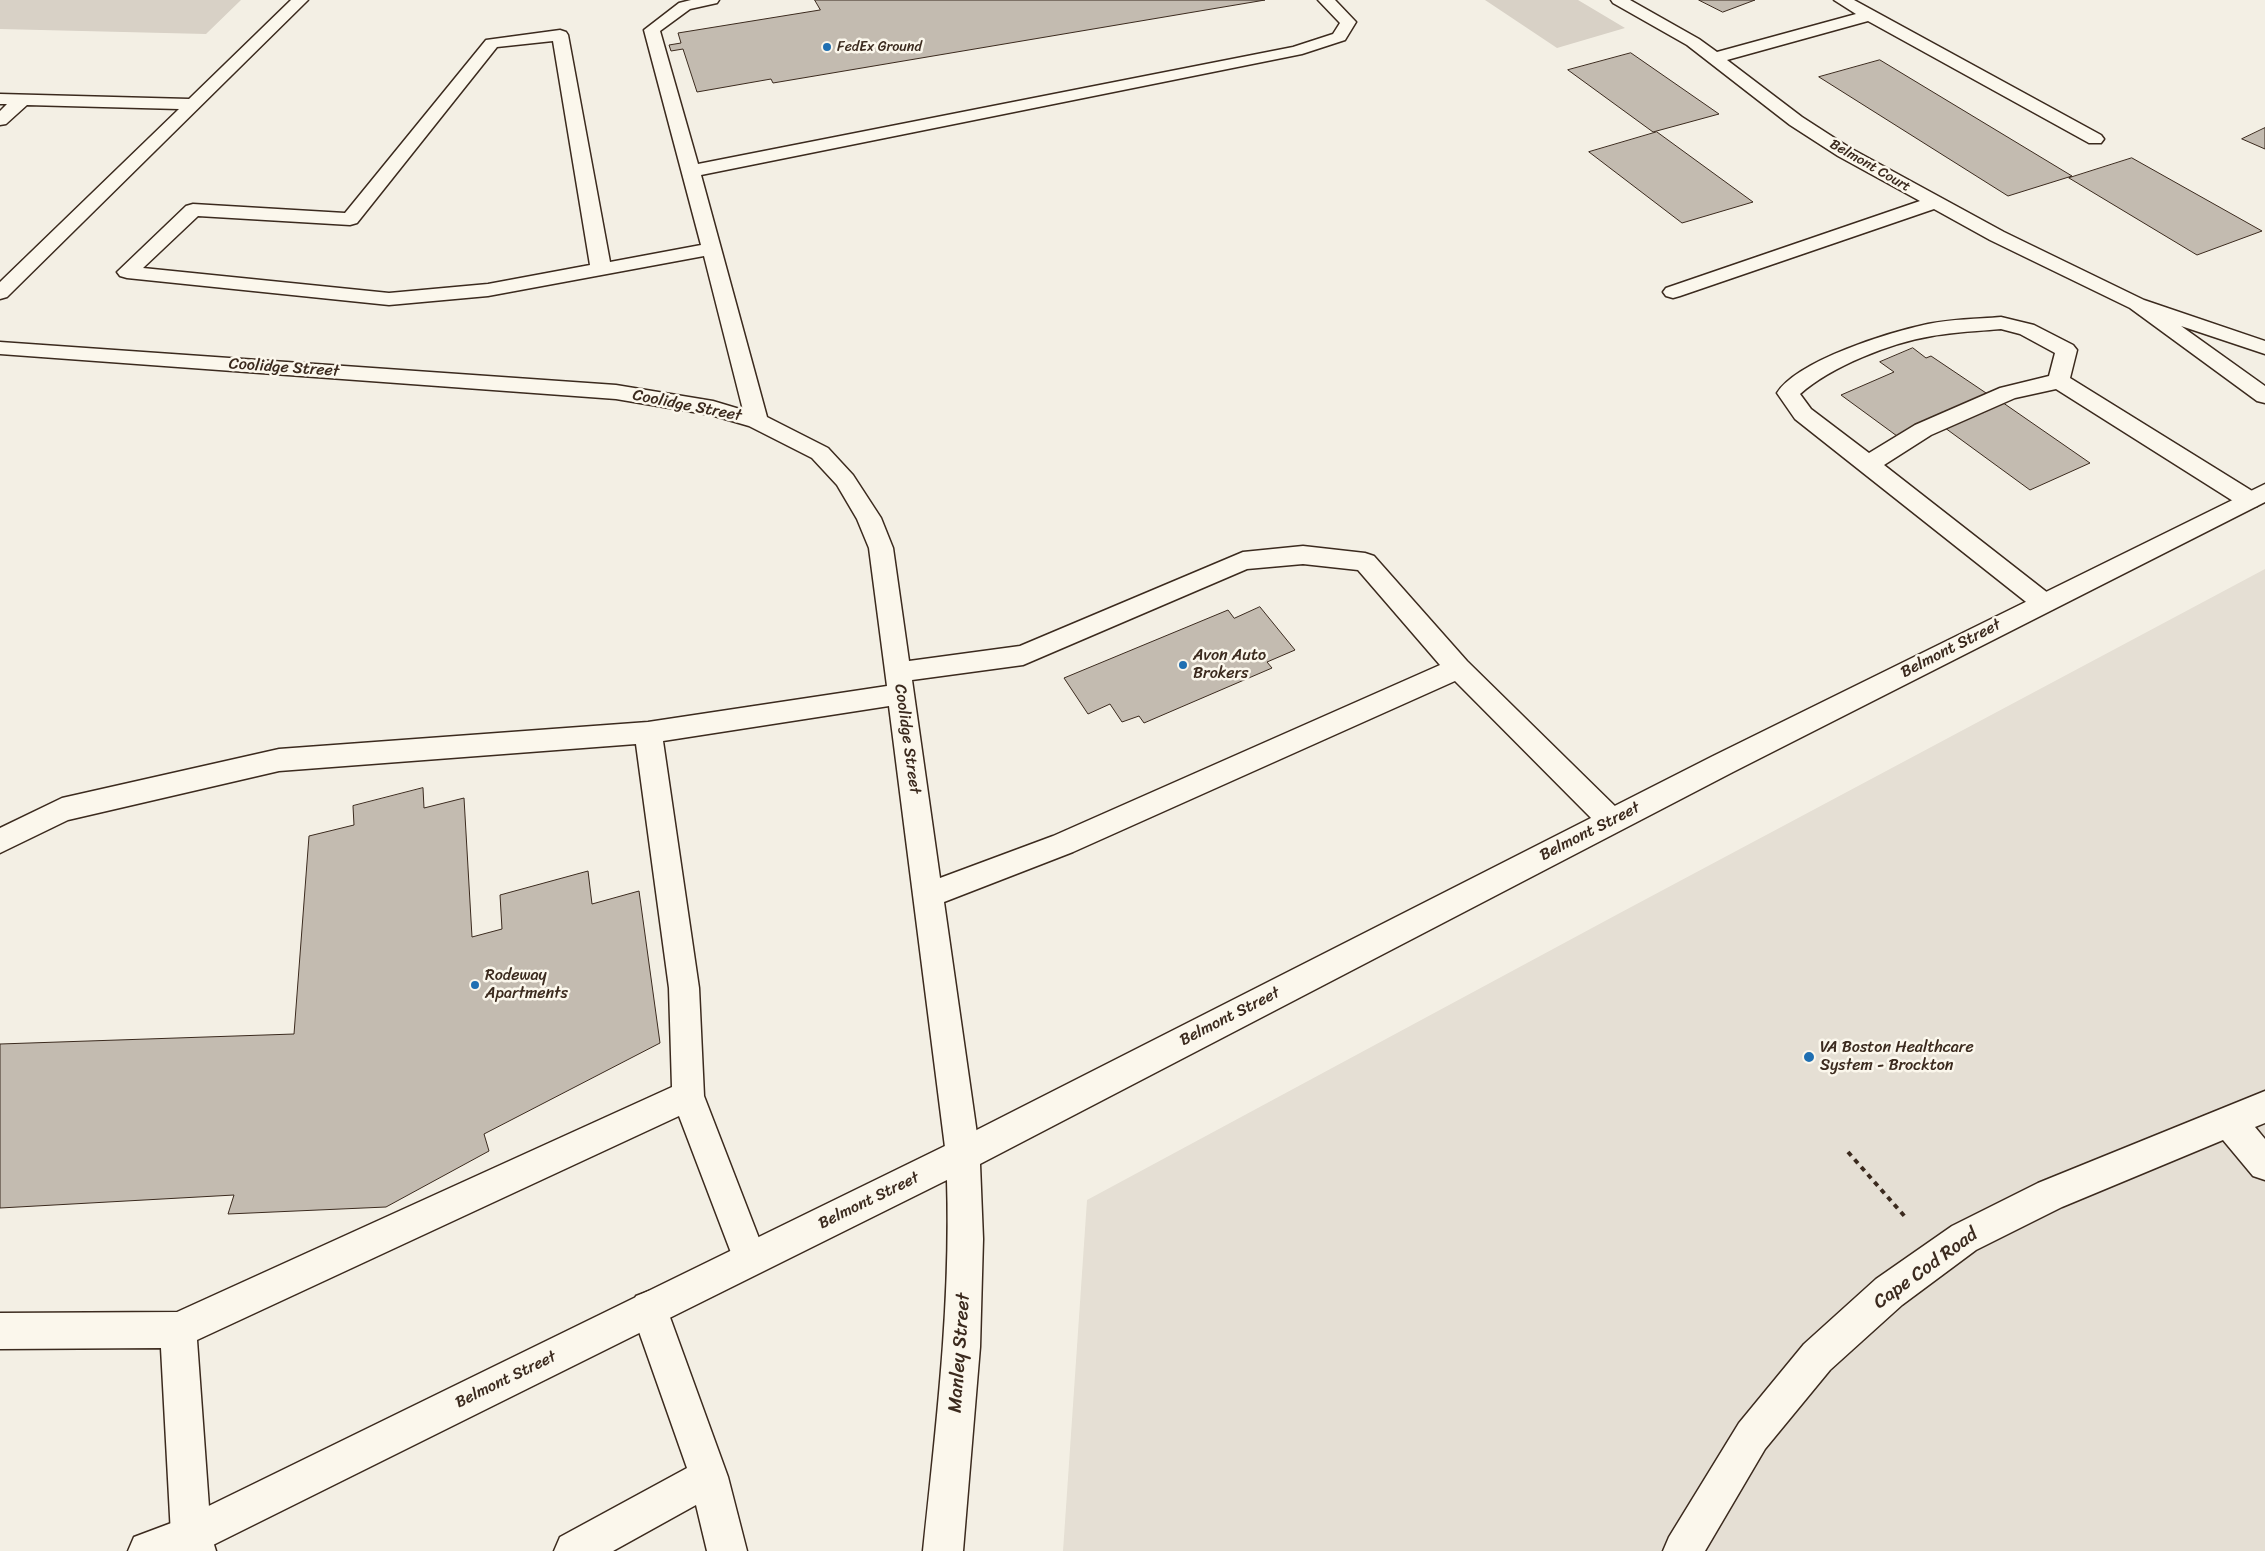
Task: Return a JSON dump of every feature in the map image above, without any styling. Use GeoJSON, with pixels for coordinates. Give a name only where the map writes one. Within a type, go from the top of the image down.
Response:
{"type":"FeatureCollection","features":[{"type":"Feature","properties":{"kind":"main road"},"geometry":{"type":"LineString","coordinates":[[0,293],[300,0]]}},
{"type":"Feature","properties":{"kind":"main road"},"geometry":{"type":"LineString","coordinates":[[711,0],[685,6],[652,30],[757,421]]}},
{"type":"Feature","properties":{"kind":"main road"},"geometry":{"type":"LineString","coordinates":[[691,170],[1296,51],[1339,37],[1348,22],[1326,0]]}},
{"type":"Feature","properties":{"kind":"main road","name":"Belmont Court"},"geometry":{"type":"LineString","coordinates":[[1619,0],[1693,42],[1796,121],[1844,152],[1997,236],[2138,304],[2265,348]]}},
{"type":"Feature","properties":{"kind":"main road"},"geometry":{"type":"LineString","coordinates":[[1842,0],[1868,16],[2095,139]]}},
{"type":"Feature","properties":{"kind":"main road"},"geometry":{"type":"LineString","coordinates":[[1714,58],[1868,16]]}},
{"type":"Feature","properties":{"kind":"main road"},"geometry":{"type":"LineString","coordinates":[[601,269],[560,35],[492,43],[350,218],[192,210],[127,272],[388,300],[488,290],[712,249]]}},
{"type":"Feature","properties":{"kind":"main road"},"geometry":{"type":"LineString","coordinates":[[0,99],[193,104]]}},
{"type":"Feature","properties":{"kind":"main road"},"geometry":{"type":"LineString","coordinates":[[0,120],[22,100]]}},
{"type":"Feature","properties":{"kind":"main road"},"geometry":{"type":"LineString","coordinates":[[1673,292],[1935,202]]}},
{"type":"Feature","properties":{"kind":"main road","name":"Belmont Court"},"geometry":{"type":"LineString","coordinates":[[2138,304],[2265,396]]}},
{"type":"Feature","properties":{"kind":"main road"},"geometry":{"type":"LineString","coordinates":[[2044,603],[1803,414],[1788,393],[1808,376],[1871,347],[1930,330],[2001,322],[2027,329],[2066,350],[2059,381]]}},
{"type":"Feature","properties":{"kind":"main road","name":"Coolidge Street"},"geometry":{"type":"LineString","coordinates":[[0,348],[616,392],[713,408],[757,421],[820,453],[845,480],[869,518],[882,548],[963,1155]]}},
{"type":"Feature","properties":{"kind":"main road"},"geometry":{"type":"LineString","coordinates":[[1868,464],[1923,430],[1991,400],[2008,393],[2059,381],[2257,496]]}},
{"type":"Feature","properties":{"kind":"main road","name":"Belmont Street"},"geometry":{"type":"LineString","coordinates":[[148,1551],[185,1546],[649,1309],[963,1155],[1612,821],[2257,496]]}},
{"type":"Feature","properties":{"kind":"main road"},"geometry":{"type":"LineString","coordinates":[[0,841],[62,810],[279,760],[648,733],[900,683],[1023,655],[1243,561],[1303,554],[1365,562],[1458,668],[1612,821]]}},
{"type":"Feature","properties":{"kind":"main road"},"geometry":{"type":"LineString","coordinates":[[929,895],[1063,844],[1458,668]]}},
{"type":"Feature","properties":{"kind":"main road"},"geometry":{"type":"LineString","coordinates":[[648,733],[684,988],[688,1096],[750,1259]]}},
{"type":"Feature","properties":{"kind":"main road"},"geometry":{"type":"LineString","coordinates":[[0,1330],[178,1330],[688,1096]]}},
{"type":"Feature","properties":{"kind":"main road","name":"Cape Cod Road"},"geometry":{"type":"LineString","coordinates":[[1683,1551],[1752,1436],[1817,1357],[1889,1292],[1972,1233],[2050,1195],[2265,1107]]}},
{"type":"Feature","properties":{"kind":"main road"},"geometry":{"type":"LineString","coordinates":[[2228,1122],[2265,1164]]}},
{"type":"Feature","properties":{"kind":"main road","name":"Manley Street"},"geometry":{"type":"LineString","coordinates":[[943,1551],[962,1346],[966,1239],[963,1155]]}},
{"type":"Feature","properties":{"kind":"main road"},"geometry":{"type":"LineString","coordinates":[[649,1309],[709,1477],[727,1551]]}},
{"type":"Feature","properties":{"kind":"main road"},"geometry":{"type":"LineString","coordinates":[[178,1330],[185,1546]]}},
{"type":"Feature","properties":{"kind":"main road"},"geometry":{"type":"LineString","coordinates":[[574,1551],[709,1477]]}},
{"type":"Feature","properties":{"kind":"path"},"geometry":{"type":"LineString","coordinates":[[1848,1152],[1912,1224]]}},
{"type":"Feature","properties":{"kind":"shaded area"},"geometry":{"type":"Polygon","coordinates":[[[0,0],[241,0],[206,34],[0,29],[0,0]]]}},
{"type":"Feature","properties":{"kind":"shaded area"},"geometry":{"type":"Polygon","coordinates":[[[1485,0],[1578,0],[1625,28],[1557,48],[1485,0]]]}},
{"type":"Feature","properties":{"kind":"shaded area","name":"VA Boston Healthcare System - Brockton"},"geometry":{"type":"Polygon","coordinates":[[[2265,569],[2265,1551],[1063,1551],[1087,1200],[2265,569]]]}},
{"type":"Feature","properties":{"kind":"building","name":"FedEx Ground"},"geometry":{"type":"Polygon","coordinates":[[[815,0],[1265,0],[773,83],[771,79],[697,92],[683,49],[671,51],[669,45],[681,43],[678,33],[820,10],[815,0]]]}},
{"type":"Feature","properties":{"kind":"building"},"geometry":{"type":"Polygon","coordinates":[[[1699,0],[1755,0],[1723,12],[1699,0]]]}},
{"type":"Feature","properties":{"kind":"building"},"geometry":{"type":"Polygon","coordinates":[[[1631,53],[1719,114],[1653,132],[1568,70],[1631,53]]]}},
{"type":"Feature","properties":{"kind":"building"},"geometry":{"type":"Polygon","coordinates":[[[1880,60],[2072,176],[2008,196],[1819,77],[1880,60]]]}},
{"type":"Feature","properties":{"kind":"building"},"geometry":{"type":"Polygon","coordinates":[[[2265,128],[2265,149],[2242,139],[2265,128]]]}},
{"type":"Feature","properties":{"kind":"building"},"geometry":{"type":"Polygon","coordinates":[[[1657,132],[1753,202],[1682,223],[1589,152],[1657,132]]]}},
{"type":"Feature","properties":{"kind":"building"},"geometry":{"type":"Polygon","coordinates":[[[2132,158],[2262,231],[2197,255],[2069,178],[2132,158]]]}},
{"type":"Feature","properties":{"kind":"building"},"geometry":{"type":"Polygon","coordinates":[[[1913,348],[1926,358],[1931,356],[1989,395],[1897,436],[1841,395],[1894,372],[1880,362],[1913,348]]]}},
{"type":"Feature","properties":{"kind":"building"},"geometry":{"type":"Polygon","coordinates":[[[1999,400],[2090,463],[2030,490],[1941,425],[1999,400]]]}},
{"type":"Feature","properties":{"kind":"building","name":"Avon Auto Brokers"},"geometry":{"type":"Polygon","coordinates":[[[1260,607],[1295,650],[1267,662],[1272,668],[1144,723],[1139,716],[1122,722],[1110,704],[1088,714],[1064,678],[1228,610],[1234,618],[1260,607]]]}},
{"type":"Feature","properties":{"kind":"building","name":"Rodeway Apartments"},"geometry":{"type":"Polygon","coordinates":[[[423,788],[424,808],[464,798],[472,937],[502,929],[500,895],[588,871],[592,904],[639,891],[660,1043],[484,1134],[489,1151],[386,1207],[228,1214],[234,1195],[0,1208],[0,1044],[294,1034],[309,836],[354,825],[353,806],[423,788]]]}},
{"type":"Feature","properties":{"kind":"place","name":"FedEx Ground"},"geometry":{"type":"Point","coordinates":[827,47]}},
{"type":"Feature","properties":{"kind":"place","name":"Avon Auto Brokers"},"geometry":{"type":"Point","coordinates":[1183,665]}},
{"type":"Feature","properties":{"kind":"place","name":"Rodeway Apartments"},"geometry":{"type":"Point","coordinates":[475,985]}},
{"type":"Feature","properties":{"kind":"place","name":"VA Boston Healthcare System - Brockton"},"geometry":{"type":"Point","coordinates":[1809,1057]}}]}
